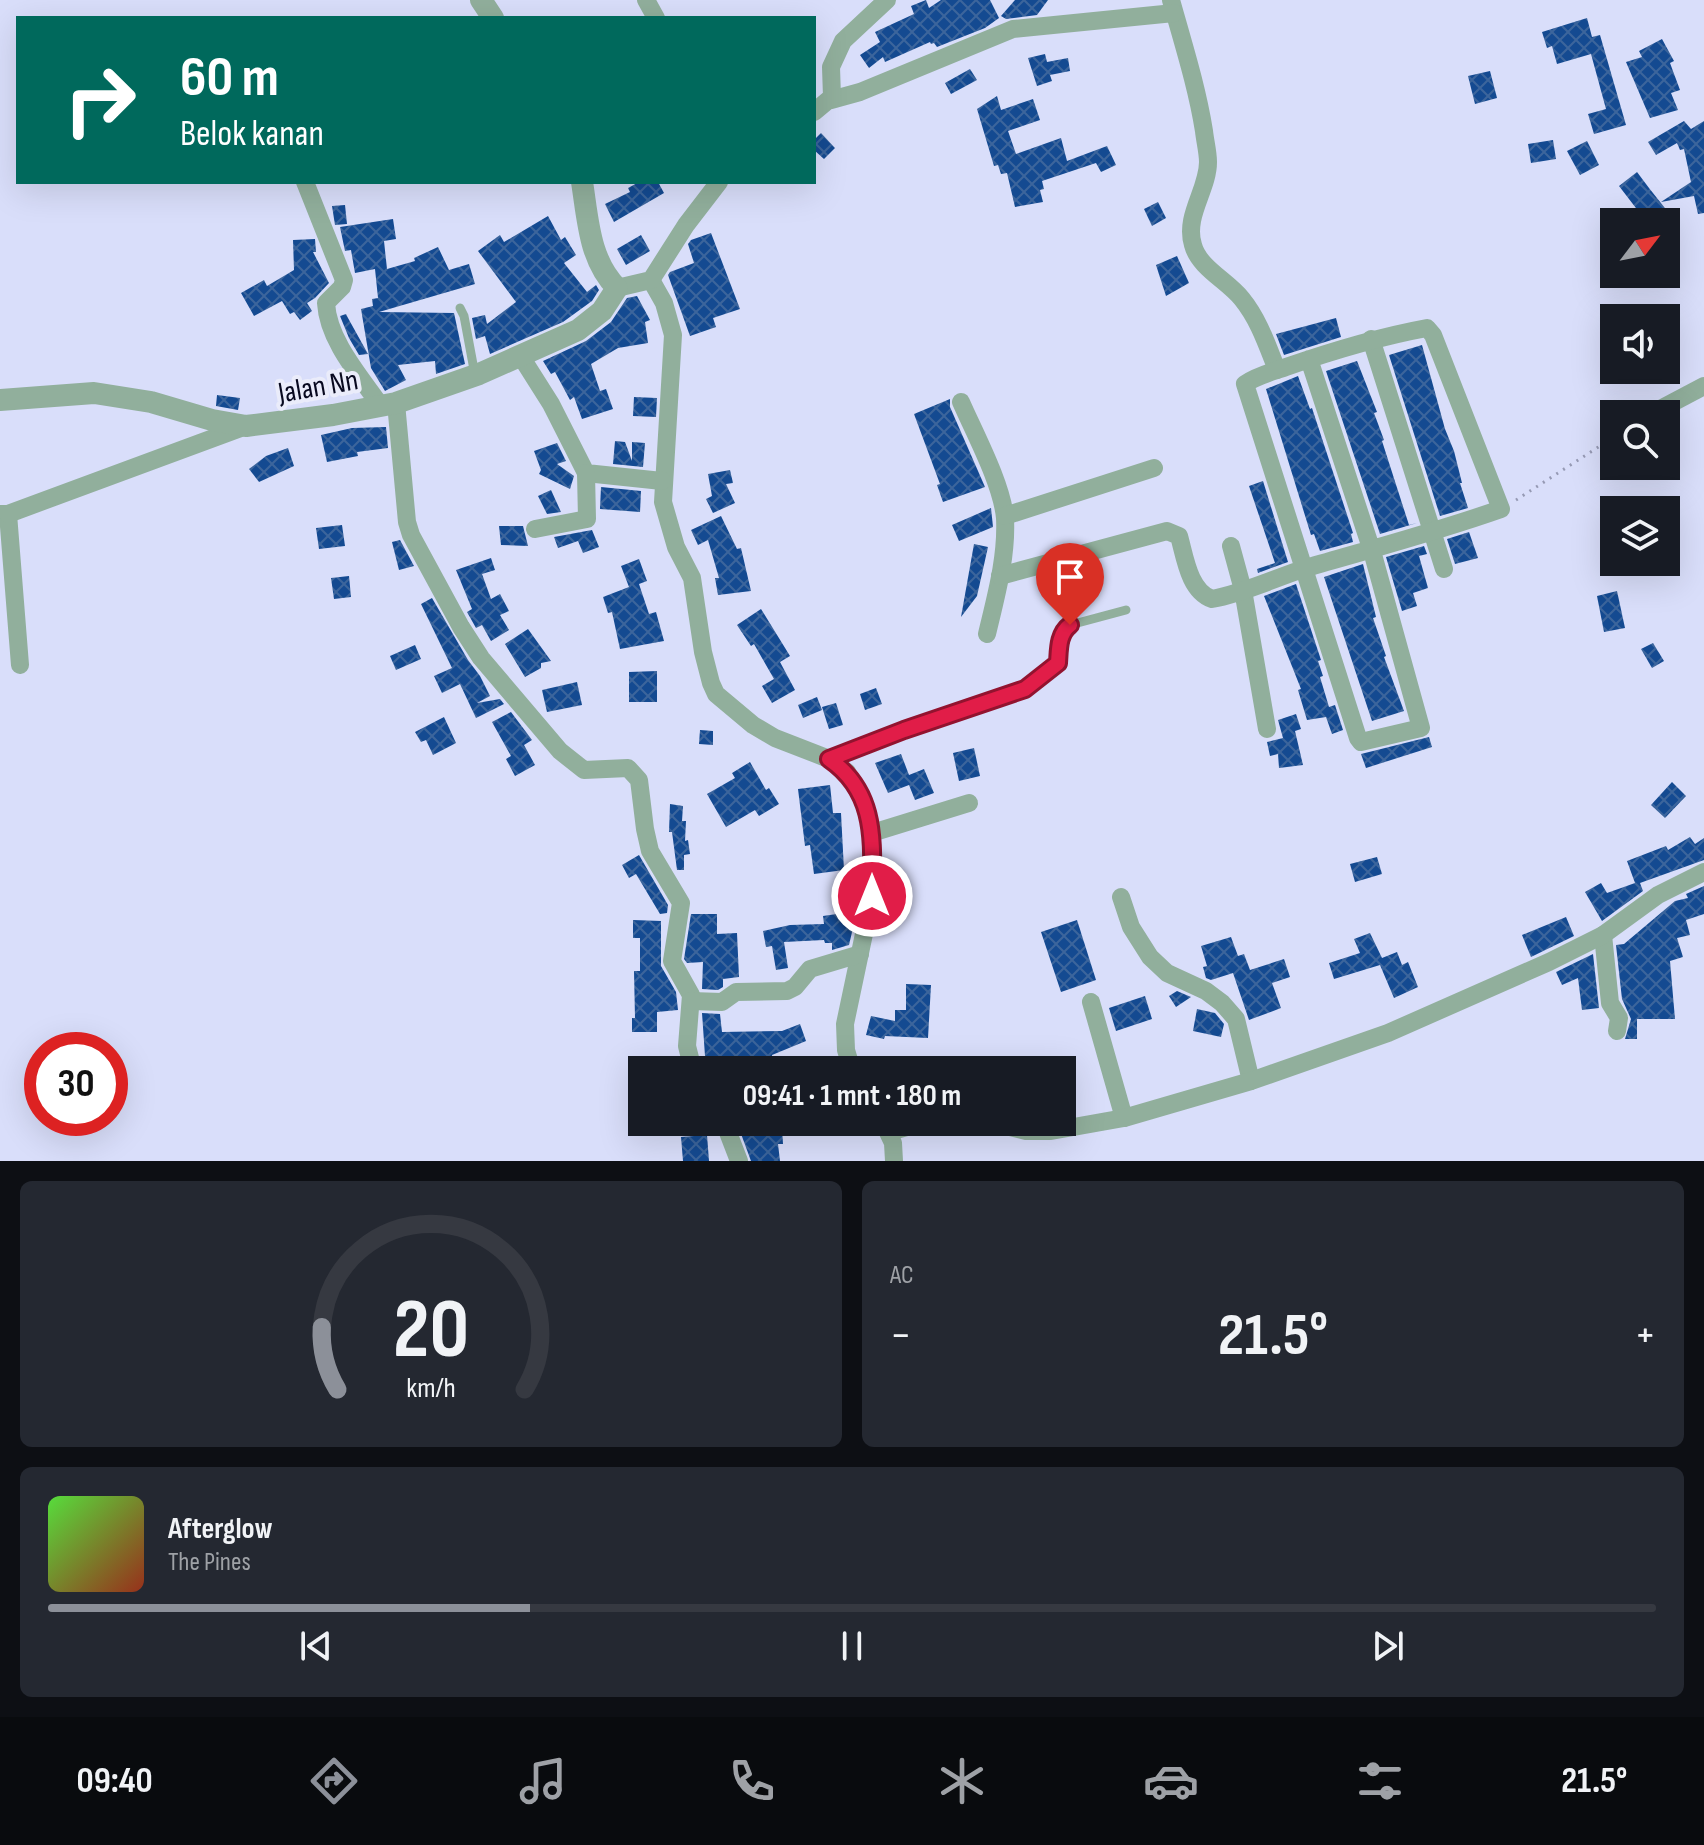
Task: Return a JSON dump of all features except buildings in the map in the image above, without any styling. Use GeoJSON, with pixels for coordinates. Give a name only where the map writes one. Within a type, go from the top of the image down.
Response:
{"type":"FeatureCollection","features":[{"type":"Feature","properties":{"kind":"street"},"geometry":{"type":"LineString","coordinates":[[831,100],[832,63],[843,41],[881,2]]}},
{"type":"Feature","properties":{"kind":"street"},"geometry":{"type":"LineString","coordinates":[[816,111],[831,100],[860,92],[1013,29],[1172,7],[1200,104],[1208,162],[1190,231],[1193,248],[1202,262],[1241,297],[1256,318],[1277,370]]}},
{"type":"Feature","properties":{"kind":"street"},"geometry":{"type":"LineString","coordinates":[[306,184],[344,280],[342,287],[326,303],[329,317],[338,342],[388,404],[411,535],[468,637],[500,682],[569,759],[584,770],[628,768],[639,780],[647,841],[681,903],[672,961],[689,989],[691,1001],[687,1046],[690,1056]]}},
{"type":"Feature","properties":{"kind":"street"},"geometry":{"type":"LineString","coordinates":[[582,184],[592,244],[617,288],[651,280],[686,225],[717,184]]}},
{"type":"Feature","properties":{"kind":"street"},"geometry":{"type":"LineString","coordinates":[[651,280],[664,303],[673,335],[663,502],[692,578],[703,652],[716,694],[764,732],[829,759],[847,772],[857,785],[872,833],[872,896],[845,1024],[848,1056]]}},
{"type":"Feature","properties":{"kind":"street","name":"Jalan Nn"},"geometry":{"type":"LineString","coordinates":[[0,400],[94,393],[151,402],[230,424],[246,426],[291,422],[388,404],[475,375],[578,330],[602,311],[617,288]]}},
{"type":"Feature","properties":{"kind":"street"},"geometry":{"type":"LineString","coordinates":[[1000,576],[1167,531],[1179,536],[1193,581],[1204,596],[1212,599],[1305,569],[1372,551],[1433,533],[1501,509],[1431,331],[1427,328],[1371,339],[1309,359],[1277,370],[1245,384],[1305,569],[1359,740],[1375,740],[1420,728],[1422,726],[1372,551],[1309,359]]}},
{"type":"Feature","properties":{"kind":"street"},"geometry":{"type":"LineString","coordinates":[[1371,339],[1444,569]]}},
{"type":"Feature","properties":{"kind":"street"},"geometry":{"type":"LineString","coordinates":[[520,355],[551,404],[586,473],[587,519],[535,529]]}},
{"type":"Feature","properties":{"kind":"street"},"geometry":{"type":"LineString","coordinates":[[1678,400],[1704,386]]}},
{"type":"Feature","properties":{"kind":"street"},"geometry":{"type":"LineString","coordinates":[[961,402],[993,476],[1005,516],[1000,576],[987,634]]}},
{"type":"Feature","properties":{"kind":"street"},"geometry":{"type":"LineString","coordinates":[[20,665],[4,514],[246,426]]}},
{"type":"Feature","properties":{"kind":"street"},"geometry":{"type":"LineString","coordinates":[[1005,516],[1154,468]]}},
{"type":"Feature","properties":{"kind":"street"},"geometry":{"type":"LineString","coordinates":[[586,473],[662,481]]}},
{"type":"Feature","properties":{"kind":"street"},"geometry":{"type":"LineString","coordinates":[[1231,546],[1243,590],[1267,729]]}},
{"type":"Feature","properties":{"kind":"street"},"geometry":{"type":"LineString","coordinates":[[829,759],[1025,689]]}},
{"type":"Feature","properties":{"kind":"street"},"geometry":{"type":"LineString","coordinates":[[872,833],[969,803]]}},
{"type":"Feature","properties":{"kind":"street"},"geometry":{"type":"LineString","coordinates":[[1076,1127],[1124,1118],[1251,1081],[1388,1033],[1603,935],[1658,895],[1704,872]]}},
{"type":"Feature","properties":{"kind":"street"},"geometry":{"type":"LineString","coordinates":[[1121,897],[1131,927],[1150,957],[1167,973],[1206,991],[1236,1019],[1251,1081]]}},
{"type":"Feature","properties":{"kind":"street"},"geometry":{"type":"LineString","coordinates":[[1603,935],[1610,1003],[1619,1018],[1617,1031]]}},
{"type":"Feature","properties":{"kind":"street"},"geometry":{"type":"LineString","coordinates":[[691,1001],[722,1002],[736,992],[787,991],[795,987],[810,969],[860,954]]}},
{"type":"Feature","properties":{"kind":"street"},"geometry":{"type":"LineString","coordinates":[[1091,1002],[1124,1118]]}},
{"type":"Feature","properties":{"kind":"street"},"geometry":{"type":"LineString","coordinates":[[729,1136],[739,1161]]}},
{"type":"Feature","properties":{"kind":"street"},"geometry":{"type":"LineString","coordinates":[[888,1136],[894,1161]]}},
{"type":"Feature","properties":{"kind":"lane"},"geometry":{"type":"LineString","coordinates":[[460,308],[475,375]]}},
{"type":"Feature","properties":{"kind":"lane"},"geometry":{"type":"LineString","coordinates":[[1025,689],[1058,663],[1060,643],[1065,629],[1070,625],[1126,610]]}},
{"type":"Feature","properties":{"kind":"path"},"geometry":{"type":"LineString","coordinates":[[1501,509],[1600,446]]}},
{"type":"Feature","properties":{"kind":"route"},"geometry":{"type":"LineString","coordinates":[[872,896],[872,833],[864,802],[847,772],[829,759],[1036,683],[1056,667],[1060,643],[1065,629],[1070,625]]}}]}
